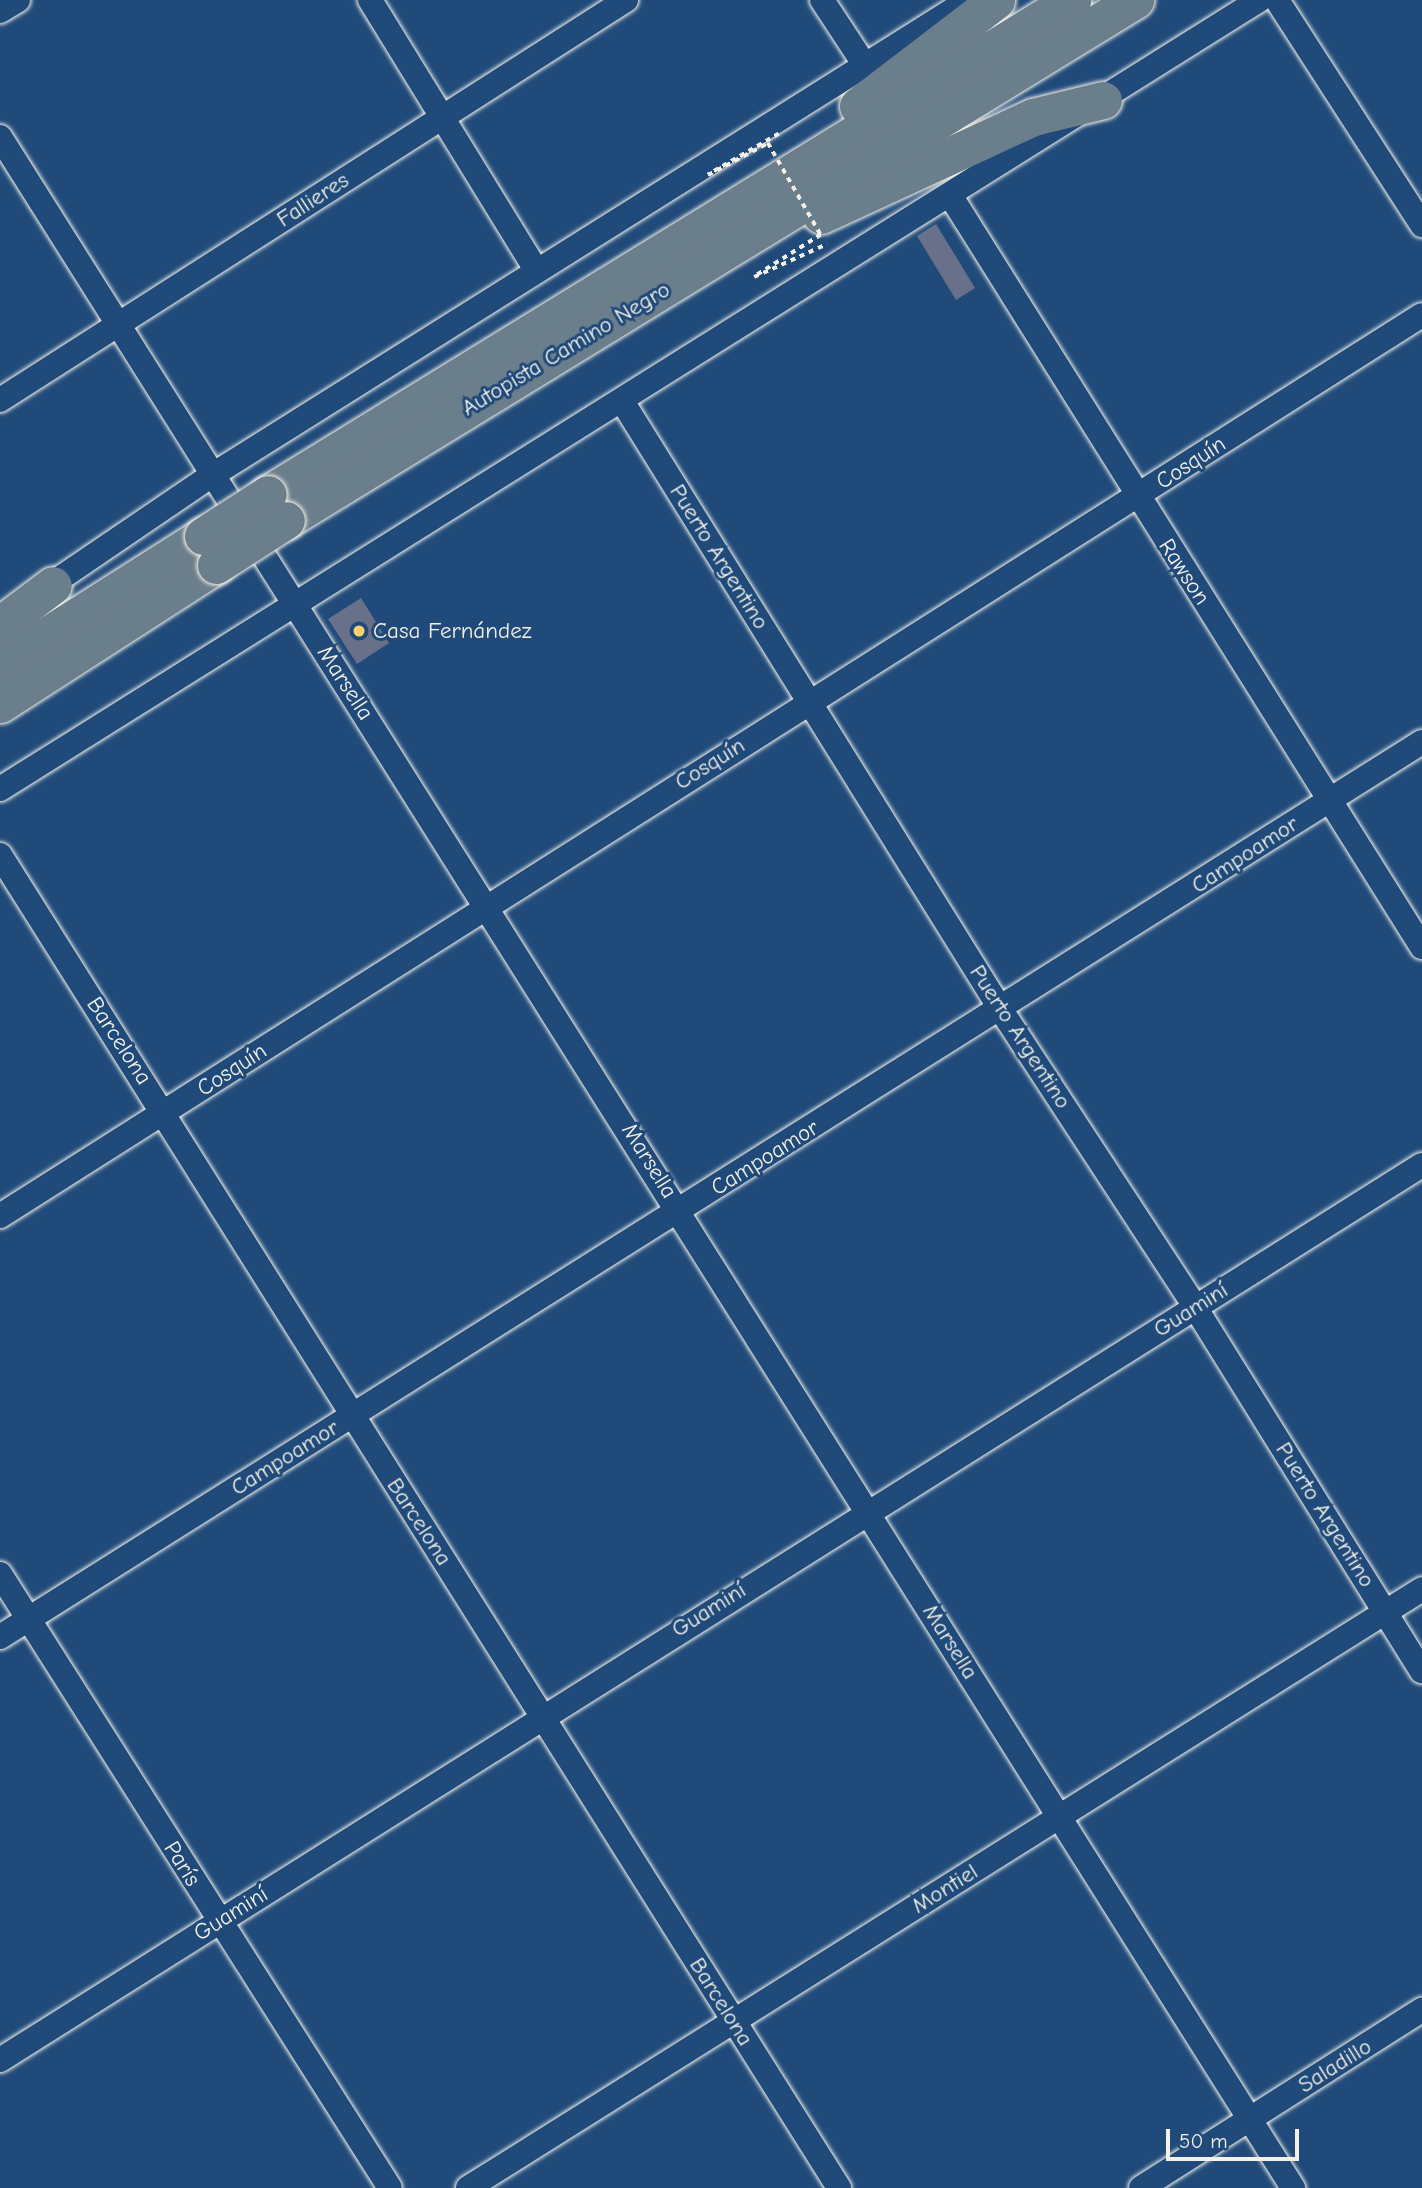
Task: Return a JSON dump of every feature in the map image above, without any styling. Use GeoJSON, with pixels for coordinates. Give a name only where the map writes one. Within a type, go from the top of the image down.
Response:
{"type":"FeatureCollection","features":[{"type":"Feature","properties":{"kind":"highway"},"geometry":{"type":"LineString","coordinates":[[562,310],[636,255],[803,148],[996,0]]}},
{"type":"Feature","properties":{"kind":"highway","name":"Autopista Camino Negro"},"geometry":{"type":"LineString","coordinates":[[0,704],[210,550],[277,507],[562,310],[1072,0]]}},
{"type":"Feature","properties":{"kind":"highway","name":"Autopista Camino Negro"},"geometry":{"type":"LineString","coordinates":[[277,507],[680,279],[1135,0]]}},
{"type":"Feature","properties":{"kind":"highway"},"geometry":{"type":"LineString","coordinates":[[680,279],[1033,117],[1102,100]]}},
{"type":"Feature","properties":{"kind":"highway","name":"Autopista Camino Negro"},"geometry":{"type":"LineString","coordinates":[[0,665],[210,550]]}},
{"type":"Feature","properties":{"kind":"highway"},"geometry":{"type":"LineString","coordinates":[[0,625],[53,585]]}},
{"type":"Feature","properties":{"kind":"street"},"geometry":{"type":"LineString","coordinates":[[0,11],[18,0]]}},
{"type":"Feature","properties":{"kind":"street"},"geometry":{"type":"LineString","coordinates":[[370,0],[537,271]]}},
{"type":"Feature","properties":{"kind":"street","name":"Fallieres"},"geometry":{"type":"LineString","coordinates":[[0,400],[626,0]]}},
{"type":"Feature","properties":{"kind":"street"},"geometry":{"type":"LineString","coordinates":[[822,0],[864,64]]}},
{"type":"Feature","properties":{"kind":"street"},"geometry":{"type":"LineString","coordinates":[[0,616],[53,585],[211,476],[970,0]]}},
{"type":"Feature","properties":{"kind":"street"},"geometry":{"type":"LineString","coordinates":[[0,789],[1259,0]]}},
{"type":"Feature","properties":{"kind":"street"},"geometry":{"type":"LineString","coordinates":[[1277,0],[1422,225]]}},
{"type":"Feature","properties":{"kind":"street","name":"Marsella"},"geometry":{"type":"LineString","coordinates":[[0,137],[211,476],[488,904],[1293,2188]]}},
{"type":"Feature","properties":{"kind":"street","name":"Rawson"},"geometry":{"type":"LineString","coordinates":[[950,195],[1137,498],[1422,947]]}},
{"type":"Feature","properties":{"kind":"street","name":"Cosquín"},"geometry":{"type":"LineString","coordinates":[[0,1216],[488,904],[1137,498],[1422,315]]}},
{"type":"Feature","properties":{"kind":"street","name":"Puerto Argentino"},"geometry":{"type":"LineString","coordinates":[[622,401],[1001,1010],[1195,1307],[1422,1671]]}},
{"type":"Feature","properties":{"kind":"street","name":"Campoamor"},"geometry":{"type":"LineString","coordinates":[[0,1637],[1001,1010],[1422,742]]}},
{"type":"Feature","properties":{"kind":"street","name":"Barcelona"},"geometry":{"type":"LineString","coordinates":[[0,855],[165,1113],[352,1416],[839,2188]]}},
{"type":"Feature","properties":{"kind":"street","name":"Guaminí"},"geometry":{"type":"LineString","coordinates":[[0,2060],[867,1511],[1422,1166]]}},
{"type":"Feature","properties":{"kind":"street","name":"París"},"geometry":{"type":"LineString","coordinates":[[0,1574],[218,1923],[390,2188]]}},
{"type":"Feature","properties":{"kind":"street","name":"Montiel"},"geometry":{"type":"LineString","coordinates":[[468,2188],[1422,1590]]}},
{"type":"Feature","properties":{"kind":"street","name":"Saladillo"},"geometry":{"type":"LineString","coordinates":[[1141,2188],[1422,2010]]}},
{"type":"Feature","properties":{"kind":"path"},"geometry":{"type":"LineString","coordinates":[[779,134],[708,175],[768,143],[821,235],[754,277],[827,244]]}},
{"type":"Feature","properties":{"kind":"building"},"geometry":{"type":"Polygon","coordinates":[[[936,224],[975,288],[956,300],[917,236],[936,224]]]}},
{"type":"Feature","properties":{"kind":"building","name":"Casa Fernández"},"geometry":{"type":"Polygon","coordinates":[[[361,598],[389,643],[357,664],[328,619],[361,598]]]}},
{"type":"Feature","properties":{"kind":"place","name":"Casa Fernández"},"geometry":{"type":"Point","coordinates":[359,631]}}]}
